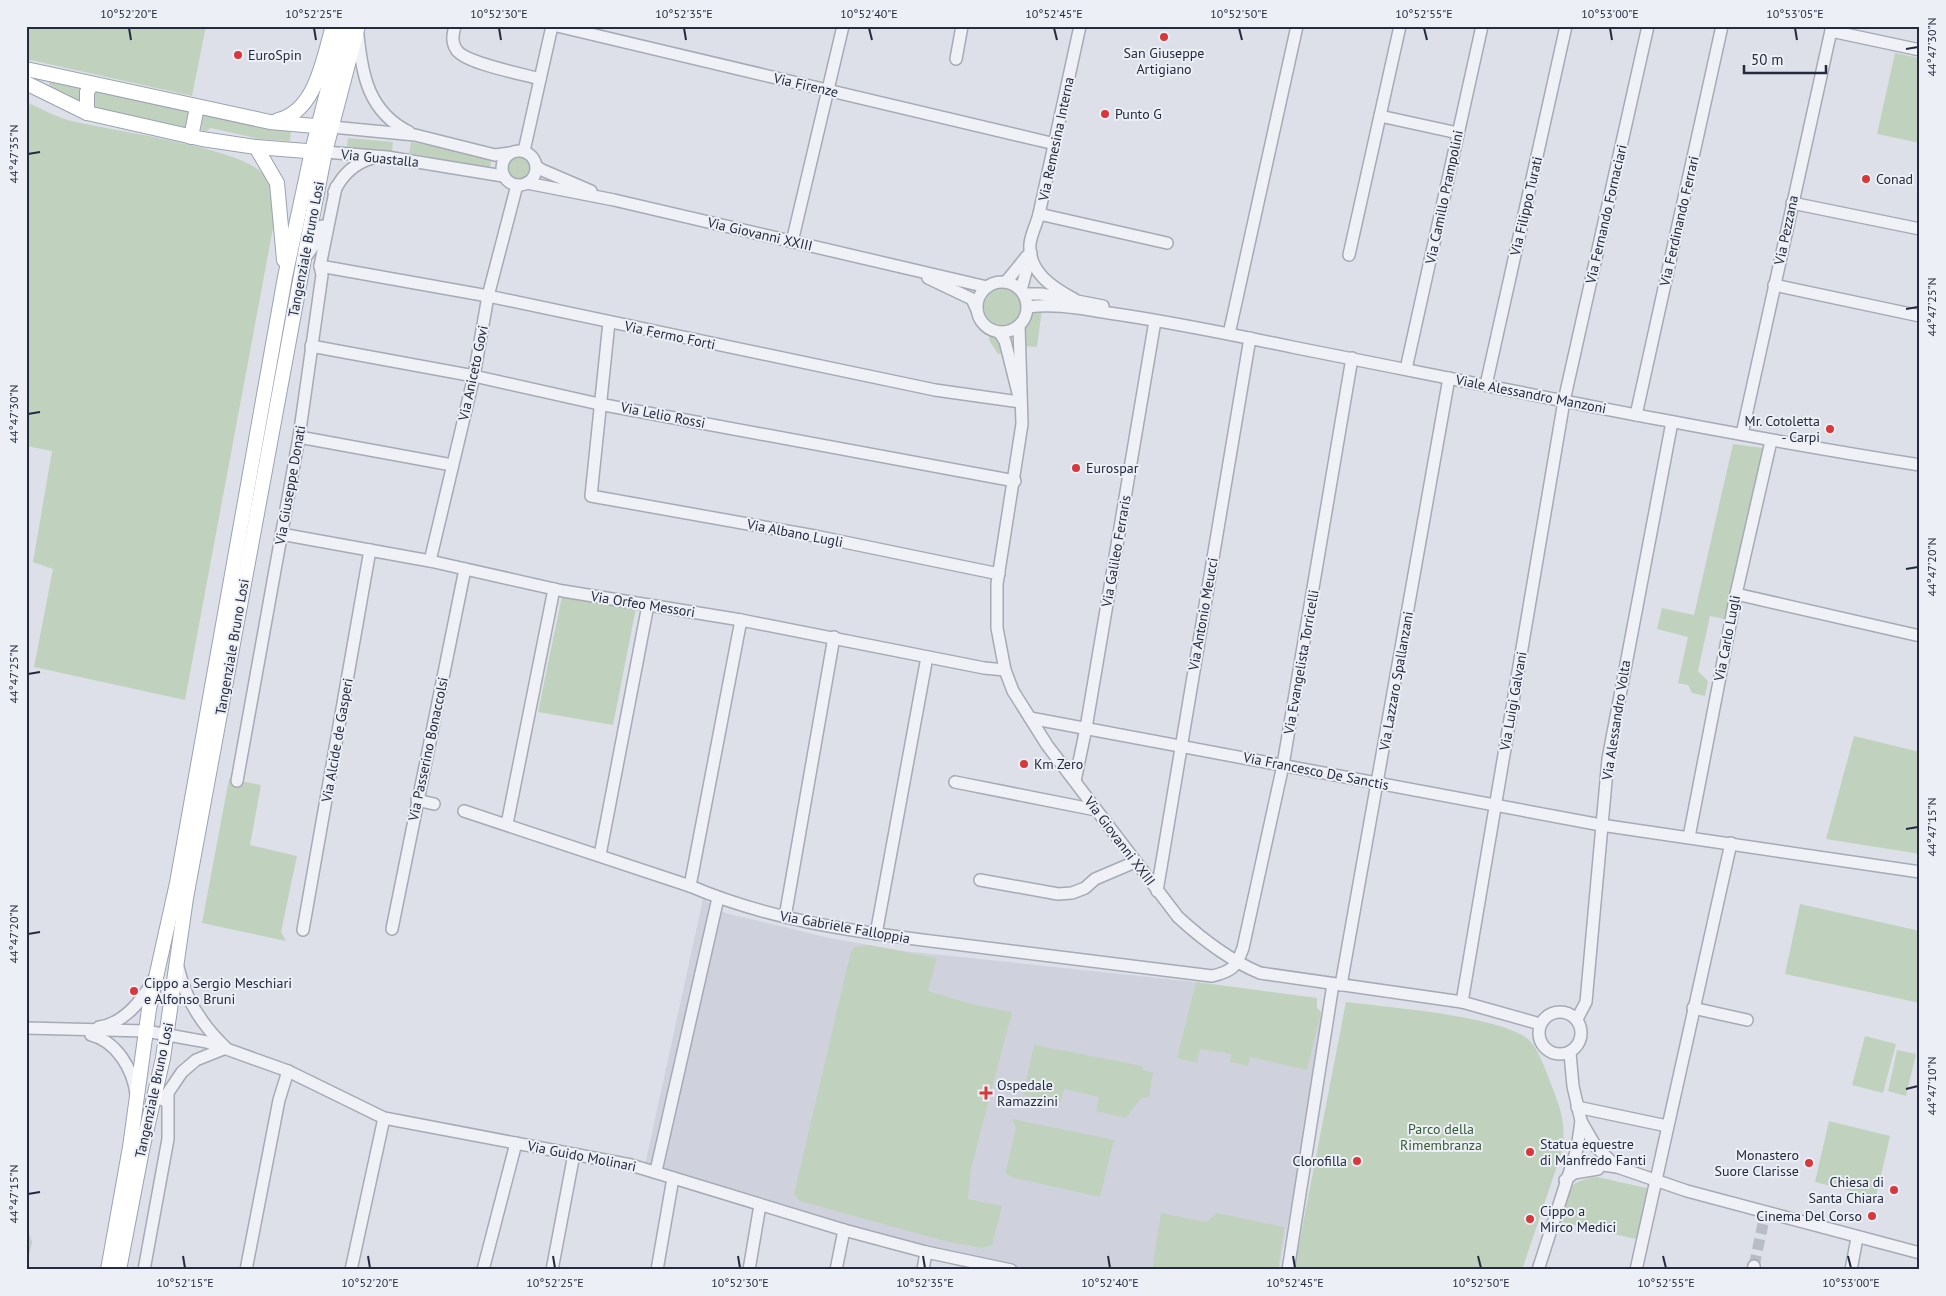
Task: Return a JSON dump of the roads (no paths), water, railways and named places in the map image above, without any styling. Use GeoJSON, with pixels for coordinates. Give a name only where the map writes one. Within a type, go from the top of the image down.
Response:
{"type":"FeatureCollection","features":[{"type":"Feature","properties":{"kind":"main road"},"geometry":{"type":"LineString","coordinates":[[270,122],[290,117],[304,104],[319,70],[333,26]]}},
{"type":"Feature","properties":{"kind":"main road","name":"Tangenziale Bruno Losi"},"geometry":{"type":"LineString","coordinates":[[119,1270],[150,1117],[157,1033],[158,969],[177,883],[214,687],[285,277],[325,127],[355,27]]}},
{"type":"Feature","properties":{"kind":"main road","name":"Via Guastalla"},"geometry":{"type":"LineString","coordinates":[[26,69],[270,122],[325,127]]}},
{"type":"Feature","properties":{"kind":"main road","name":"Via Guastalla"},"geometry":{"type":"LineString","coordinates":[[26,83],[87,113],[191,136],[256,147],[318,152]]}},
{"type":"Feature","properties":{"kind":"main road"},"geometry":{"type":"LineString","coordinates":[[87,113],[87,92],[92,84]]}},
{"type":"Feature","properties":{"kind":"main road"},"geometry":{"type":"LineString","coordinates":[[191,136],[197,107]]}},
{"type":"Feature","properties":{"kind":"main road"},"geometry":{"type":"LineString","coordinates":[[256,147],[278,183],[285,277]]}},
{"type":"Feature","properties":{"kind":"main road","name":"Tangenziale Bruno Losi"},"geometry":{"type":"LineString","coordinates":[[108,1270],[136,1099],[177,960],[186,898],[304,259],[318,152]]}},
{"type":"Feature","properties":{"kind":"street"},"geometry":{"type":"LineString","coordinates":[[455,26],[452,38],[456,50],[468,59],[540,79]]}},
{"type":"Feature","properties":{"kind":"street"},"geometry":{"type":"LineString","coordinates":[[524,151],[552,26]]}},
{"type":"Feature","properties":{"kind":"street","name":"Via Firenze"},"geometry":{"type":"LineString","coordinates":[[557,26],[1055,144]]}},
{"type":"Feature","properties":{"kind":"street"},"geometry":{"type":"LineString","coordinates":[[792,242],[843,26]]}},
{"type":"Feature","properties":{"kind":"street"},"geometry":{"type":"LineString","coordinates":[[956,59],[962,26]]}},
{"type":"Feature","properties":{"kind":"street","name":"Via Remesina Interna"},"geometry":{"type":"LineString","coordinates":[[1074,299],[1041,277],[1035,266],[1030,244],[1039,214],[1080,26]]}},
{"type":"Feature","properties":{"kind":"street"},"geometry":{"type":"LineString","coordinates":[[1229,334],[1297,26]]}},
{"type":"Feature","properties":{"kind":"street"},"geometry":{"type":"LineString","coordinates":[[1349,255],[1400,26]]}},
{"type":"Feature","properties":{"kind":"street","name":"Via Camillo Prampolini"},"geometry":{"type":"LineString","coordinates":[[1406,369],[1482,26]]}},
{"type":"Feature","properties":{"kind":"street","name":"Via Filippo Turati"},"geometry":{"type":"LineString","coordinates":[[1486,385],[1566,26]]}},
{"type":"Feature","properties":{"kind":"street","name":"Via Fernando Fornaciari"},"geometry":{"type":"LineString","coordinates":[[1564,401],[1648,26]]}},
{"type":"Feature","properties":{"kind":"street","name":"Via Ferdinando Ferrari"},"geometry":{"type":"LineString","coordinates":[[1636,415],[1722,26]]}},
{"type":"Feature","properties":{"kind":"street"},"geometry":{"type":"LineString","coordinates":[[355,27],[361,62],[370,95],[379,110],[392,121],[415,135]]}},
{"type":"Feature","properties":{"kind":"street"},"geometry":{"type":"LineString","coordinates":[[1831,29],[1920,50]]}},
{"type":"Feature","properties":{"kind":"street","name":"Via Pezzana"},"geometry":{"type":"LineString","coordinates":[[1742,434],[1831,29]]}},
{"type":"Feature","properties":{"kind":"street"},"geometry":{"type":"LineString","coordinates":[[1380,116],[1458,133]]}},
{"type":"Feature","properties":{"kind":"street","name":"Via Guastalla"},"geometry":{"type":"LineString","coordinates":[[325,127],[415,135],[495,154],[510,154]]}},
{"type":"Feature","properties":{"kind":"street"},"geometry":{"type":"LineString","coordinates":[[524,151],[532,156],[536,166],[535,176],[522,184],[509,182],[503,176],[503,161],[510,154],[524,151]]}},
{"type":"Feature","properties":{"kind":"street","name":"Via Guastalla"},"geometry":{"type":"LineString","coordinates":[[318,152],[387,157],[503,176]]}},
{"type":"Feature","properties":{"kind":"street"},"geometry":{"type":"LineString","coordinates":[[304,259],[319,238],[327,206],[336,187],[350,169],[361,162],[387,157]]}},
{"type":"Feature","properties":{"kind":"street","name":"Via Giovanni XXIII"},"geometry":{"type":"LineString","coordinates":[[536,166],[614,200]]}},
{"type":"Feature","properties":{"kind":"street","name":"Via Giovanni XXIII"},"geometry":{"type":"LineString","coordinates":[[522,184],[614,200],[987,287]]}},
{"type":"Feature","properties":{"kind":"street","name":"Via Aniceto Govi"},"geometry":{"type":"LineString","coordinates":[[430,561],[474,376],[488,296],[522,184]]}},
{"type":"Feature","properties":{"kind":"street","name":"Via Giuseppe Donati"},"geometry":{"type":"LineString","coordinates":[[237,781],[299,437],[322,275],[320,266],[336,187]]}},
{"type":"Feature","properties":{"kind":"street"},"geometry":{"type":"LineString","coordinates":[[1792,202],[1920,229]]}},
{"type":"Feature","properties":{"kind":"street"},"geometry":{"type":"LineString","coordinates":[[1039,214],[1167,243]]}},
{"type":"Feature","properties":{"kind":"street","name":"Via Remesina Interna"},"geometry":{"type":"LineString","coordinates":[[1006,282],[1031,251]]}},
{"type":"Feature","properties":{"kind":"street","name":"Via Remesina Interna"},"geometry":{"type":"LineString","coordinates":[[1023,292],[1031,251]]}},
{"type":"Feature","properties":{"kind":"street","name":"Via Fermo Forti"},"geometry":{"type":"LineString","coordinates":[[320,266],[488,296],[935,390],[1020,401]]}},
{"type":"Feature","properties":{"kind":"street","name":"Via Giovanni XXIII"},"geometry":{"type":"LineString","coordinates":[[906,268],[960,292],[972,299],[977,309]]}},
{"type":"Feature","properties":{"kind":"street"},"geometry":{"type":"LineString","coordinates":[[1006,282],[1023,292],[1028,307],[1026,316],[1019,326],[1010,332],[1000,333],[985,326],[977,309],[981,294],[987,287],[996,283],[1006,282]]}},
{"type":"Feature","properties":{"kind":"street"},"geometry":{"type":"LineString","coordinates":[[1774,285],[1920,316]]}},
{"type":"Feature","properties":{"kind":"street","name":"Viale Alessandro Manzoni"},"geometry":{"type":"LineString","coordinates":[[1023,292],[1074,299],[1155,321],[1250,338],[1672,422],[1771,441],[1920,465]]}},
{"type":"Feature","properties":{"kind":"street","name":"Viale Alessandro Manzoni"},"geometry":{"type":"LineString","coordinates":[[1028,307],[1049,305],[1143,318]]}},
{"type":"Feature","properties":{"kind":"street","name":"Via Galileo Ferraris"},"geometry":{"type":"LineString","coordinates":[[1074,781],[1086,728],[1155,321]]}},
{"type":"Feature","properties":{"kind":"street"},"geometry":{"type":"LineString","coordinates":[[599,404],[609,322]]}},
{"type":"Feature","properties":{"kind":"street","name":"Via Giovanni XXIII"},"geometry":{"type":"LineString","coordinates":[[1019,326],[1022,375],[1020,401]]}},
{"type":"Feature","properties":{"kind":"street","name":"Via Giovanni XXIII"},"geometry":{"type":"LineString","coordinates":[[1000,333],[1005,341],[1020,401],[1022,424],[1015,481],[999,574],[998,628],[1005,670],[1013,691],[1030,718],[1074,781],[1157,891],[1189,928],[1238,964],[1260,973],[1462,1002],[1540,1024]]}},
{"type":"Feature","properties":{"kind":"street","name":"Via Antonio Meucci"},"geometry":{"type":"LineString","coordinates":[[1157,891],[1180,745],[1250,338]]}},
{"type":"Feature","properties":{"kind":"street","name":"Via Lelio Rossi"},"geometry":{"type":"LineString","coordinates":[[311,346],[474,376],[599,404],[1015,481]]}},
{"type":"Feature","properties":{"kind":"street","name":"Via Evangelista Torricelli"},"geometry":{"type":"LineString","coordinates":[[1238,964],[1283,765],[1352,358]]}},
{"type":"Feature","properties":{"kind":"street","name":"Via Lazzaro Spallanzani"},"geometry":{"type":"LineString","coordinates":[[1288,1270],[1337,984],[1378,782],[1449,378]]}},
{"type":"Feature","properties":{"kind":"street","name":"Via Luigi Galvani"},"geometry":{"type":"LineString","coordinates":[[1462,1002],[1564,401]]}},
{"type":"Feature","properties":{"kind":"street","name":"Via Albano Lugli"},"geometry":{"type":"LineString","coordinates":[[599,404],[591,496],[815,536],[999,574]]}},
{"type":"Feature","properties":{"kind":"street","name":"Via Alessandro Volta"},"geometry":{"type":"LineString","coordinates":[[1577,1019],[1586,1002],[1608,759],[1672,422]]}},
{"type":"Feature","properties":{"kind":"street"},"geometry":{"type":"LineString","coordinates":[[299,437],[452,465]]}},
{"type":"Feature","properties":{"kind":"street","name":"Via Carlo Lugli"},"geometry":{"type":"LineString","coordinates":[[1689,836],[1736,594],[1771,441]]}},
{"type":"Feature","properties":{"kind":"street","name":"Via Orfeo Messori"},"geometry":{"type":"LineString","coordinates":[[281,534],[430,561],[554,589],[741,620],[1005,670]]}},
{"type":"Feature","properties":{"kind":"street","name":"Via Alcide de Gasperi"},"geometry":{"type":"LineString","coordinates":[[303,930],[370,550]]}},
{"type":"Feature","properties":{"kind":"street","name":"Via Passerino Bonaccolsi"},"geometry":{"type":"LineString","coordinates":[[392,929],[465,569]]}},
{"type":"Feature","properties":{"kind":"street"},"geometry":{"type":"LineString","coordinates":[[507,824],[554,589]]}},
{"type":"Feature","properties":{"kind":"street"},"geometry":{"type":"LineString","coordinates":[[1736,594],[1920,636]]}},
{"type":"Feature","properties":{"kind":"street"},"geometry":{"type":"LineString","coordinates":[[600,856],[648,604]]}},
{"type":"Feature","properties":{"kind":"street"},"geometry":{"type":"LineString","coordinates":[[690,886],[741,620]]}},
{"type":"Feature","properties":{"kind":"street"},"geometry":{"type":"LineString","coordinates":[[785,917],[834,637]]}},
{"type":"Feature","properties":{"kind":"street"},"geometry":{"type":"LineString","coordinates":[[876,934],[927,656]]}},
{"type":"Feature","properties":{"kind":"street","name":"Via Francesco De Sanctis"},"geometry":{"type":"LineString","coordinates":[[1030,718],[1601,825],[1689,836],[1920,872]]}},
{"type":"Feature","properties":{"kind":"street"},"geometry":{"type":"LineString","coordinates":[[955,782],[1096,810]]}},
{"type":"Feature","properties":{"kind":"street"},"geometry":{"type":"LineString","coordinates":[[418,800],[434,804]]}},
{"type":"Feature","properties":{"kind":"street","name":"Via Gabriele Falloppia"},"geometry":{"type":"LineString","coordinates":[[464,811],[690,886],[718,898],[785,917],[876,934],[1212,976],[1228,972],[1238,964]]}},
{"type":"Feature","properties":{"kind":"street"},"geometry":{"type":"LineString","coordinates":[[1636,1270],[1731,843]]}},
{"type":"Feature","properties":{"kind":"street"},"geometry":{"type":"LineString","coordinates":[[1113,870],[1119,858],[1127,851]]}},
{"type":"Feature","properties":{"kind":"street"},"geometry":{"type":"LineString","coordinates":[[980,880],[1058,894],[1072,894],[1113,870],[1135,862]]}},
{"type":"Feature","properties":{"kind":"street"},"geometry":{"type":"LineString","coordinates":[[656,1171],[718,898]]}},
{"type":"Feature","properties":{"kind":"street"},"geometry":{"type":"LineString","coordinates":[[150,1117],[182,1072],[196,1060],[226,1048],[206,1027],[189,1000],[177,960]]}},
{"type":"Feature","properties":{"kind":"street"},"geometry":{"type":"LineString","coordinates":[[26,1028],[68,1029],[103,1026],[118,1020],[135,1006],[148,990],[158,969]]}},
{"type":"Feature","properties":{"kind":"street"},"geometry":{"type":"LineString","coordinates":[[1693,1008],[1747,1020]]}},
{"type":"Feature","properties":{"kind":"street"},"geometry":{"type":"LineString","coordinates":[[1564,1012],[1577,1019],[1582,1031],[1579,1044],[1570,1053],[1557,1055],[1545,1050],[1538,1037],[1540,1024],[1550,1014],[1564,1012]]}},
{"type":"Feature","properties":{"kind":"street"},"geometry":{"type":"LineString","coordinates":[[68,1029],[104,1038],[113,1047],[121,1056],[135,1085],[136,1099]]}},
{"type":"Feature","properties":{"kind":"street","name":"Via Guido Molinari"},"geometry":{"type":"LineString","coordinates":[[68,1029],[157,1033],[226,1048],[288,1070],[384,1118],[656,1171],[673,1178],[844,1230],[926,1252],[1011,1270]]}},
{"type":"Feature","properties":{"kind":"street"},"geometry":{"type":"LineString","coordinates":[[1570,1053],[1572,1086],[1581,1121],[1596,1147],[1617,1167]]}},
{"type":"Feature","properties":{"kind":"street"},"geometry":{"type":"LineString","coordinates":[[1557,1055],[1572,1086]]}},
{"type":"Feature","properties":{"kind":"street"},"geometry":{"type":"LineString","coordinates":[[246,1270],[279,1100],[288,1070]]}},
{"type":"Feature","properties":{"kind":"street"},"geometry":{"type":"LineString","coordinates":[[144,1270],[168,1139],[168,1094]]}},
{"type":"Feature","properties":{"kind":"street"},"geometry":{"type":"LineString","coordinates":[[1577,1107],[1667,1126]]}},
{"type":"Feature","properties":{"kind":"street"},"geometry":{"type":"LineString","coordinates":[[351,1270],[384,1118]]}},
{"type":"Feature","properties":{"kind":"street"},"geometry":{"type":"LineString","coordinates":[[1538,1270],[1565,1180],[1574,1161],[1581,1121]]}},
{"type":"Feature","properties":{"kind":"street"},"geometry":{"type":"LineString","coordinates":[[483,1270],[516,1143]]}},
{"type":"Feature","properties":{"kind":"street"},"geometry":{"type":"LineString","coordinates":[[552,1270],[574,1154]]}},
{"type":"Feature","properties":{"kind":"street"},"geometry":{"type":"LineString","coordinates":[[1574,1161],[1617,1167],[1632,1174]]}},
{"type":"Feature","properties":{"kind":"street"},"geometry":{"type":"LineString","coordinates":[[1574,1161],[1598,1169],[1632,1174],[1655,1180],[1764,1218],[1920,1253]]}},
{"type":"Feature","properties":{"kind":"street"},"geometry":{"type":"LineString","coordinates":[[1565,1180],[1574,1173],[1598,1169]]}},
{"type":"Feature","properties":{"kind":"street"},"geometry":{"type":"LineString","coordinates":[[657,1270],[673,1178]]}},
{"type":"Feature","properties":{"kind":"street"},"geometry":{"type":"LineString","coordinates":[[749,1270],[760,1205]]}},
{"type":"Feature","properties":{"kind":"street"},"geometry":{"type":"LineString","coordinates":[[836,1270],[844,1230]]}},
{"type":"Feature","properties":{"kind":"street"},"geometry":{"type":"LineString","coordinates":[[1851,1270],[1857,1238]]}},
{"type":"Feature","properties":{"kind":"street"},"geometry":{"type":"LineString","coordinates":[[923,1270],[926,1252]]}},
{"type":"Feature","properties":{"kind":"tunnel"},"geometry":{"type":"LineString","coordinates":[[1754,1266],[1763,1224]]}},
{"type":"Feature","properties":{"kind":"place","name":"San Giuseppe Artigiano"},"geometry":{"type":"Point","coordinates":[1164,37]}},
{"type":"Feature","properties":{"kind":"place","name":"EuroSpin"},"geometry":{"type":"Point","coordinates":[238,55]}},
{"type":"Feature","properties":{"kind":"place","name":"Punto G"},"geometry":{"type":"Point","coordinates":[1105,114]}},
{"type":"Feature","properties":{"kind":"place","name":"Conad"},"geometry":{"type":"Point","coordinates":[1866,179]}},
{"type":"Feature","properties":{"kind":"place","name":"Mr. Cotoletta - Carpi"},"geometry":{"type":"Point","coordinates":[1830,429]}},
{"type":"Feature","properties":{"kind":"place","name":"Eurospar"},"geometry":{"type":"Point","coordinates":[1076,468]}},
{"type":"Feature","properties":{"kind":"place","name":"Km Zero"},"geometry":{"type":"Point","coordinates":[1024,764]}},
{"type":"Feature","properties":{"kind":"place","name":"Cippo a Sergio Meschiari e Alfonso Bruni"},"geometry":{"type":"Point","coordinates":[134,991]}},
{"type":"Feature","properties":{"kind":"place","name":"Ospedale Ramazzini"},"geometry":{"type":"Point","coordinates":[986,1093]}},
{"type":"Feature","properties":{"kind":"place","name":"Statua equestre di Manfredo Fanti"},"geometry":{"type":"Point","coordinates":[1530,1152]}},
{"type":"Feature","properties":{"kind":"place","name":"Clorofilla"},"geometry":{"type":"Point","coordinates":[1357,1161]}},
{"type":"Feature","properties":{"kind":"place","name":"Monastero Suore Clarisse"},"geometry":{"type":"Point","coordinates":[1809,1163]}},
{"type":"Feature","properties":{"kind":"place","name":"Chiesa di Santa Chiara"},"geometry":{"type":"Point","coordinates":[1894,1190]}},
{"type":"Feature","properties":{"kind":"place","name":"Cinema Del Corso"},"geometry":{"type":"Point","coordinates":[1872,1216]}},
{"type":"Feature","properties":{"kind":"place","name":"Cippo a Mirco Medici"},"geometry":{"type":"Point","coordinates":[1530,1219]}},
{"type":"Feature","properties":{"kind":"park label","name":"Parco della Rimembranza"},"geometry":{"type":"Point","coordinates":[1441,1138]}}]}
